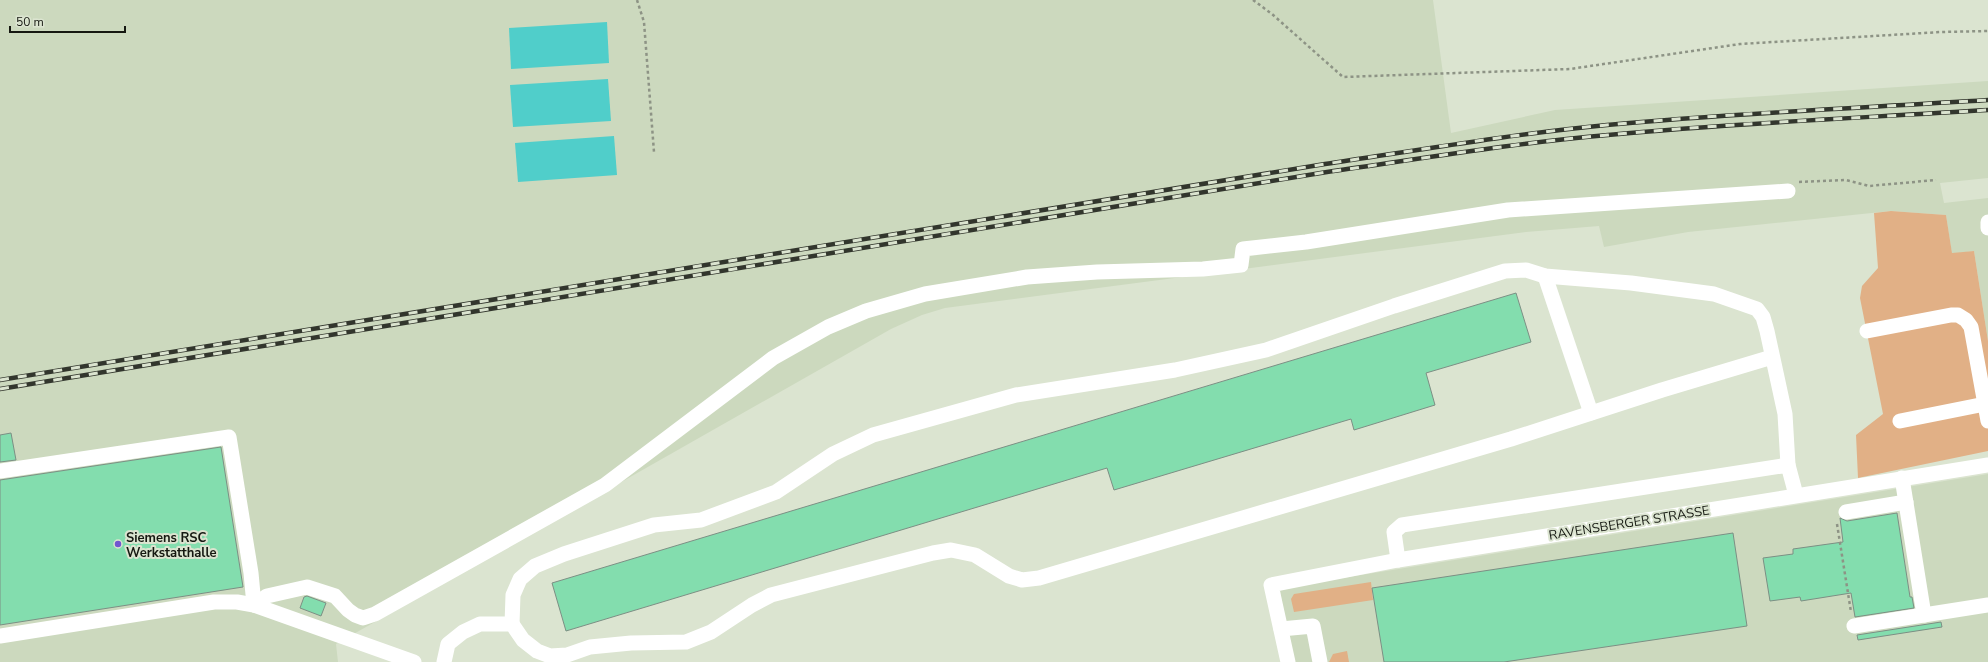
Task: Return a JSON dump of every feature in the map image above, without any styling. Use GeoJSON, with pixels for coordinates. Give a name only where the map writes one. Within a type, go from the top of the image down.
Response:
{"type":"FeatureCollection","features":[{"type":"Feature","properties":{"kind":"street"},"geometry":{"type":"LineString","coordinates":[[254,605],[267,596],[307,588],[335,596],[355,615],[363,618],[375,614],[605,485],[743,380],[790,348],[828,327],[866,311],[933,292],[1027,277],[1203,269],[1241,265],[1243,249],[1306,242],[1508,210],[1788,190]]}},
{"type":"Feature","properties":{"kind":"street"},"geometry":{"type":"LineString","coordinates":[[1988,222],[1988,228]]}},
{"type":"Feature","properties":{"kind":"street"},"geometry":{"type":"LineString","coordinates":[[1772,357],[1504,441],[1038,578],[1022,580],[1009,576],[975,555],[950,550],[933,553],[771,595],[752,605],[711,632],[693,640],[590,647],[567,655],[550,656],[536,651],[523,640],[512,624],[513,595],[520,579],[535,566],[564,554],[654,525],[701,520],[776,492],[833,454],[873,435],[1016,395],[1175,370],[1266,350],[1394,306],[1505,272],[1526,270],[1545,276],[1631,283],[1714,294],[1747,304],[1757,309],[1763,317],[1785,414],[1788,465],[1796,495]]}},
{"type":"Feature","properties":{"kind":"street"},"geometry":{"type":"LineString","coordinates":[[1545,276],[1591,413]]}},
{"type":"Feature","properties":{"kind":"street"},"geometry":{"type":"LineString","coordinates":[[1867,331],[1951,315],[1958,316],[1966,320],[1973,333],[1988,421]]}},
{"type":"Feature","properties":{"kind":"street"},"geometry":{"type":"LineString","coordinates":[[1900,421],[1985,404]]}},
{"type":"Feature","properties":{"kind":"street"},"geometry":{"type":"LineString","coordinates":[[0,472],[229,437],[251,573],[254,605]]}},
{"type":"Feature","properties":{"kind":"street"},"geometry":{"type":"LineString","coordinates":[[1398,560],[1394,532],[1402,525],[1788,465]]}},
{"type":"Feature","properties":{"kind":"street","name":"RAVENSBERGER STRASSE"},"geometry":{"type":"LineString","coordinates":[[1281,629],[1271,584],[1398,560],[1988,465]]}},
{"type":"Feature","properties":{"kind":"street"},"geometry":{"type":"LineString","coordinates":[[1902,478],[1924,615]]}},
{"type":"Feature","properties":{"kind":"street"},"geometry":{"type":"LineString","coordinates":[[1846,512],[1906,502]]}},
{"type":"Feature","properties":{"kind":"street"},"geometry":{"type":"LineString","coordinates":[[0,636],[214,602],[237,602],[254,605],[330,634],[347,638],[414,662]]}},
{"type":"Feature","properties":{"kind":"street"},"geometry":{"type":"LineString","coordinates":[[1854,626],[1988,605]]}},
{"type":"Feature","properties":{"kind":"street"},"geometry":{"type":"LineString","coordinates":[[444,662],[448,644],[463,632],[480,624],[512,624]]}},
{"type":"Feature","properties":{"kind":"street"},"geometry":{"type":"LineString","coordinates":[[1288,662],[1281,629],[1313,626],[1320,662]]}},
{"type":"Feature","properties":{"kind":"path"},"geometry":{"type":"LineString","coordinates":[[637,0],[644,22],[654,152]]}},
{"type":"Feature","properties":{"kind":"path"},"geometry":{"type":"LineString","coordinates":[[1253,0],[1272,14],[1343,77],[1570,69],[1740,44],[1941,32],[1988,32]]}},
{"type":"Feature","properties":{"kind":"path"},"geometry":{"type":"LineString","coordinates":[[1788,190],[1799,182],[1846,180],[1869,186],[1936,180]]}},
{"type":"Feature","properties":{"kind":"path"},"geometry":{"type":"LineString","coordinates":[[1846,512],[1846,516],[1836,518],[1854,626]]}},
{"type":"Feature","properties":{"kind":"shaded area"},"geometry":{"type":"Polygon","coordinates":[[[0,0],[1433,0],[1451,133],[1555,110],[1988,81],[1988,178],[1940,183],[1944,203],[1988,198],[1988,341],[1974,251],[1952,254],[1946,215],[1891,211],[1688,232],[1604,247],[1599,226],[1526,232],[945,308],[922,315],[891,329],[336,644],[338,662],[0,662],[0,0]]]}},
{"type":"Feature","properties":{"kind":"shaded area"},"geometry":{"type":"Polygon","coordinates":[[[1891,211],[1946,215],[1952,253],[1974,251],[1988,341],[1988,451],[1858,478],[1856,435],[1883,414],[1860,298],[1862,286],[1878,268],[1874,213],[1891,211]]]}},
{"type":"Feature","properties":{"kind":"shaded area"},"geometry":{"type":"Polygon","coordinates":[[[1988,474],[1988,662],[1295,662],[1283,612],[1280,588],[1988,474]]]}},
{"type":"Feature","properties":{"kind":"shaded area"},"geometry":{"type":"Polygon","coordinates":[[[1371,582],[1373,600],[1294,612],[1291,599],[1294,594],[1371,582]]]}},
{"type":"Feature","properties":{"kind":"shaded area"},"geometry":{"type":"Polygon","coordinates":[[[1347,651],[1349,662],[1329,662],[1333,654],[1347,651]]]}},
{"type":"Feature","properties":{"kind":"water"},"geometry":{"type":"Polygon","coordinates":[[[607,22],[609,63],[511,69],[509,28],[607,22]]]}},
{"type":"Feature","properties":{"kind":"water"},"geometry":{"type":"Polygon","coordinates":[[[608,79],[611,121],[513,127],[510,85],[608,79]]]}},
{"type":"Feature","properties":{"kind":"water"},"geometry":{"type":"Polygon","coordinates":[[[614,136],[617,175],[518,182],[515,143],[614,136]]]}},
{"type":"Feature","properties":{"kind":"building"},"geometry":{"type":"Polygon","coordinates":[[[1516,293],[1531,342],[1426,373],[1435,405],[1354,430],[1351,419],[1114,490],[1107,468],[566,631],[552,583],[1516,293]]]}},
{"type":"Feature","properties":{"kind":"building"},"geometry":{"type":"Polygon","coordinates":[[[11,433],[16,460],[0,462],[0,435],[11,433]]]}},
{"type":"Feature","properties":{"kind":"building","name":"Siemens RSC Werkstatthalle"},"geometry":{"type":"Polygon","coordinates":[[[221,447],[243,587],[0,625],[0,480],[221,447]]]}},
{"type":"Feature","properties":{"kind":"building"},"geometry":{"type":"Polygon","coordinates":[[[1897,513],[1910,597],[1912,597],[1914,608],[1855,617],[1851,593],[1801,601],[1800,597],[1770,601],[1763,558],[1793,554],[1793,549],[1843,542],[1840,518],[1847,521],[1897,513]]]}},
{"type":"Feature","properties":{"kind":"building"},"geometry":{"type":"Polygon","coordinates":[[[1733,533],[1747,626],[1504,662],[1384,662],[1372,588],[1733,533]]]}},
{"type":"Feature","properties":{"kind":"building"},"geometry":{"type":"Polygon","coordinates":[[[307,596],[326,603],[321,616],[300,608],[304,597],[307,596]]]}},
{"type":"Feature","properties":{"kind":"building"},"geometry":{"type":"Polygon","coordinates":[[[1941,622],[1942,627],[1858,640],[1857,635],[1941,622]]]}},
{"type":"Feature","properties":{"kind":"railway"},"geometry":{"type":"LineString","coordinates":[[0,380],[1325,164],[1501,138],[1607,125],[1655,121],[1988,100]]}},
{"type":"Feature","properties":{"kind":"railway"},"geometry":{"type":"LineString","coordinates":[[0,389],[1327,172],[1538,142],[1750,124],[1988,110]]}},
{"type":"Feature","properties":{"kind":"place","name":"Siemens RSC Werkstatthalle"},"geometry":{"type":"Point","coordinates":[118,544]}}]}
